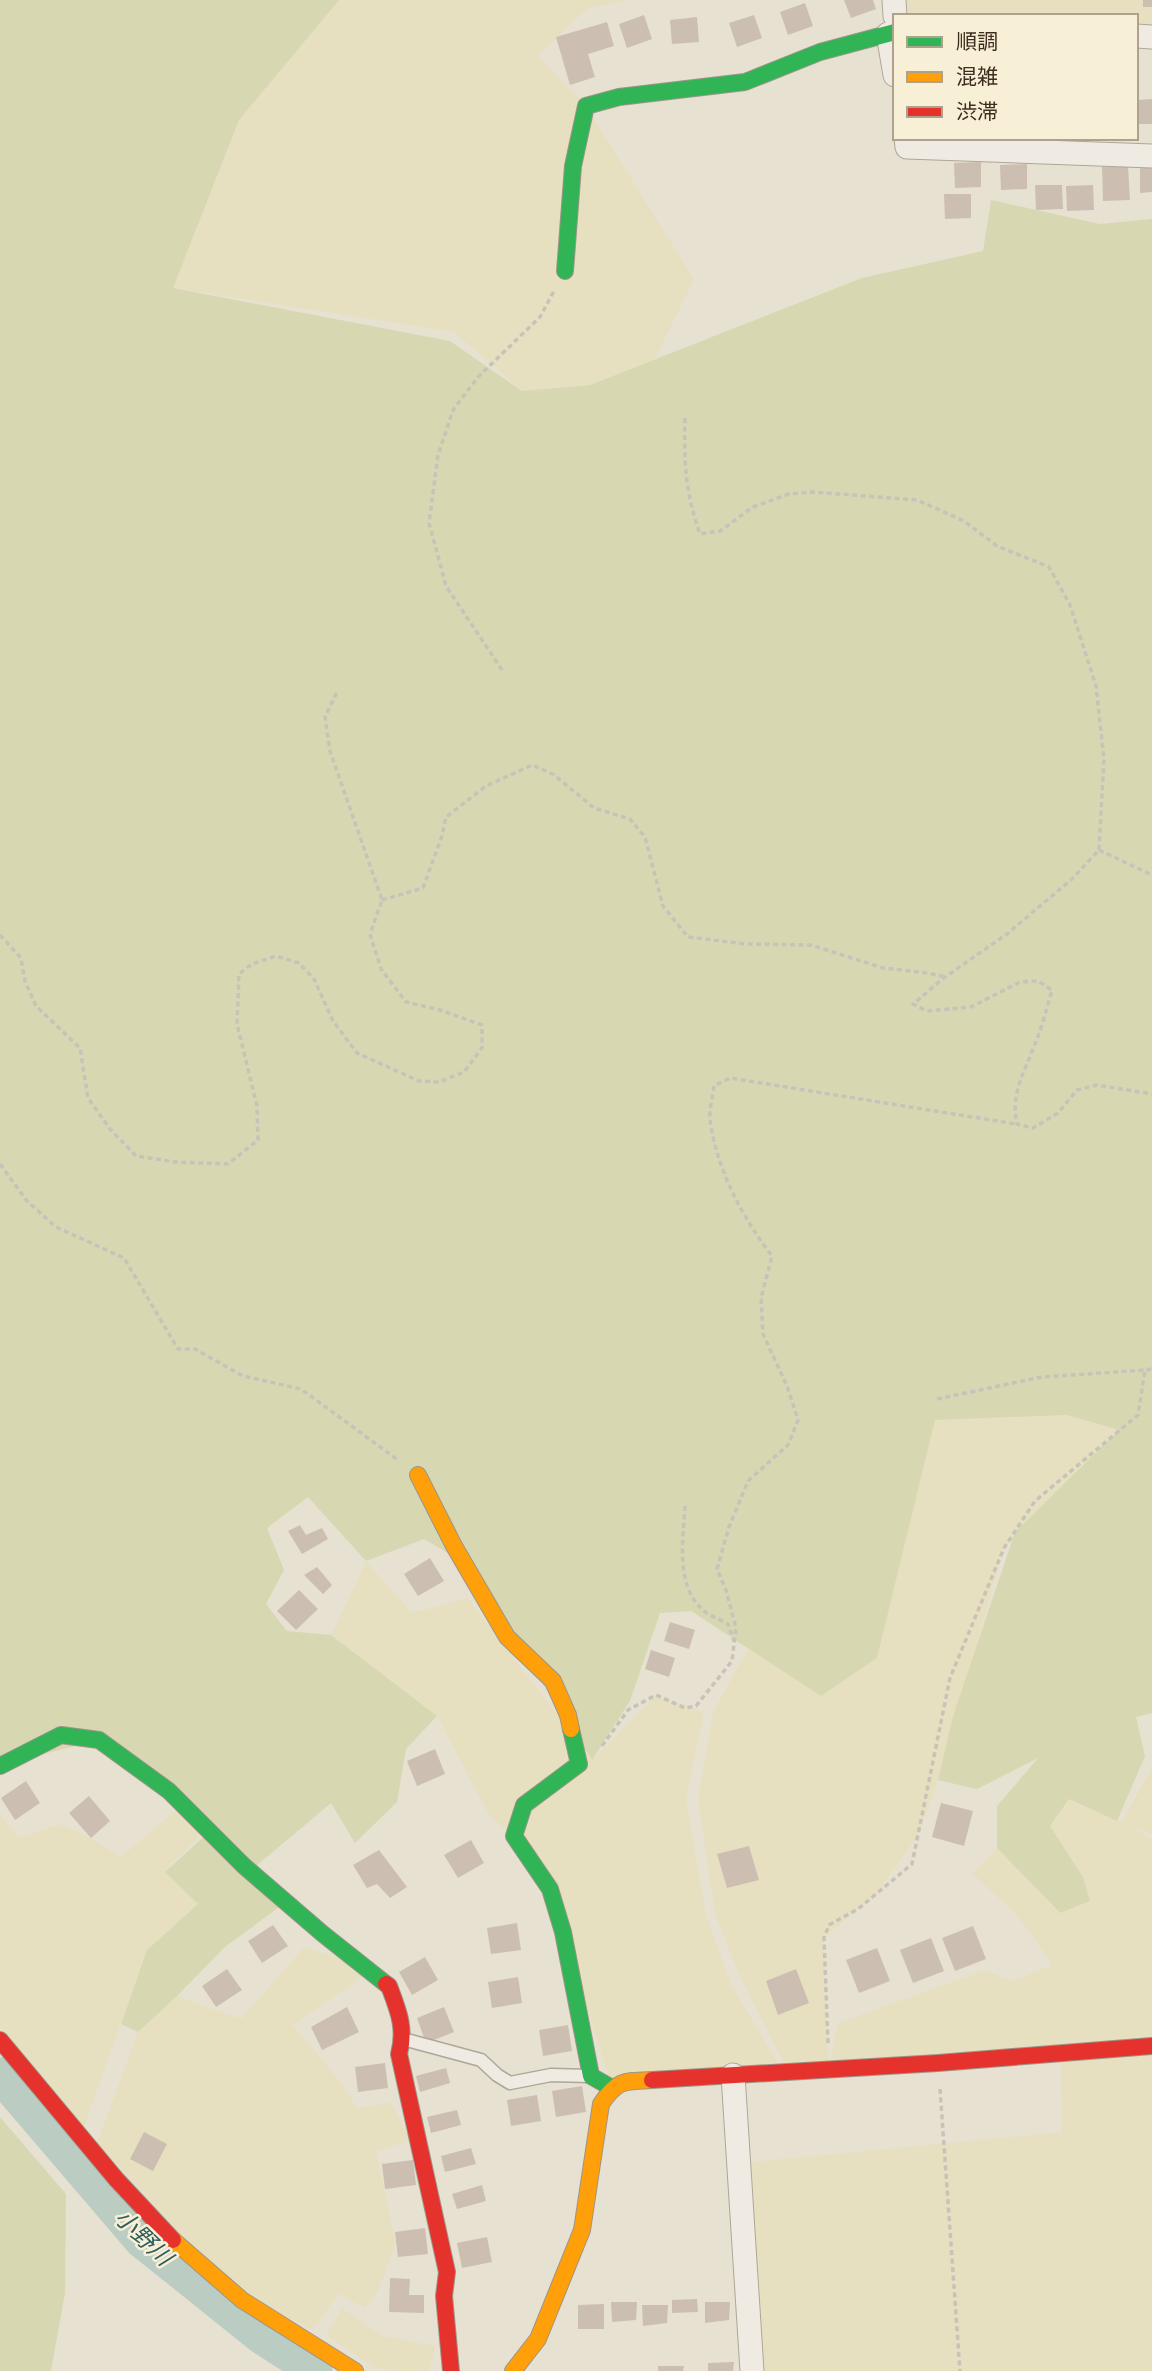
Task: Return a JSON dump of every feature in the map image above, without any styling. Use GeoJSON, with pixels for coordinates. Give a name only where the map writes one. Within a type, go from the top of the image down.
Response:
{"type":"FeatureCollection","features":[{"type":"Feature","properties":{"kind":"street"},"geometry":{"type":"LineString","coordinates":[[565,271],[573,166],[586,106],[619,97],[745,82],[892,27],[894,0]]}},
{"type":"Feature","properties":{"kind":"street"},"geometry":{"type":"LineString","coordinates":[[906,140],[908,147],[1152,156]]}},
{"type":"Feature","properties":{"kind":"street"},"geometry":{"type":"LineString","coordinates":[[418,1475],[454,1546],[507,1637],[552,1681],[568,1715],[579,1764],[524,1805],[514,1836],[550,1889],[563,1932],[591,2076],[612,2088]]}},
{"type":"Feature","properties":{"kind":"street"},"geometry":{"type":"LineString","coordinates":[[0,1766],[61,1735],[99,1740],[169,1791],[244,1866],[389,1986],[402,2022],[403,2039],[399,2054],[447,2273],[444,2295],[451,2371]]}},
{"type":"Feature","properties":{"kind":"street"},"geometry":{"type":"LineString","coordinates":[[0,2040],[117,2179],[176,2243],[242,2300],[355,2371]]}},
{"type":"Feature","properties":{"kind":"street"},"geometry":{"type":"LineString","coordinates":[[513,2371],[538,2339],[582,2230],[601,2104],[612,2088],[628,2081],[938,2063],[1152,2046]]}},
{"type":"Feature","properties":{"kind":"street"},"geometry":{"type":"LineString","coordinates":[[733,2075],[752,2371]]}},
{"type":"Feature","properties":{"kind":"lane"},"geometry":{"type":"LineString","coordinates":[[403,2039],[481,2060],[510,2083],[551,2075],[591,2076]]}},
{"type":"Feature","properties":{"kind":"path"},"geometry":{"type":"LineString","coordinates":[[502,670],[446,586],[429,523],[438,455],[453,410],[478,377],[540,317],[565,271]]}},
{"type":"Feature","properties":{"kind":"path"},"geometry":{"type":"LineString","coordinates":[[685,418],[684,470],[700,534],[720,531],[753,507],[789,494],[813,492],[917,500],[964,521],[997,546],[1049,567],[1070,605],[1096,686],[1104,759],[1098,850],[1072,879],[1017,926],[945,977],[913,1004],[927,1011],[971,1007],[1020,982],[1038,981],[1052,990],[1036,1043],[1019,1080],[1014,1111],[1017,1124]]}},
{"type":"Feature","properties":{"kind":"path"},"geometry":{"type":"LineString","coordinates":[[0,935],[21,958],[25,981],[36,1006],[79,1048],[88,1098],[110,1129],[136,1156],[175,1162],[228,1164],[258,1140],[257,1106],[237,1024],[239,974],[252,964],[276,956],[299,963],[314,979],[333,1021],[357,1053],[419,1081],[439,1082],[464,1072],[482,1048],[482,1025],[440,1010],[406,1002],[381,969],[370,934],[382,900],[354,813],[330,751],[325,717],[337,692]]}},
{"type":"Feature","properties":{"kind":"path"},"geometry":{"type":"LineString","coordinates":[[382,900],[423,888],[446,817],[486,786],[532,765],[553,774],[594,808],[630,819],[645,837],[663,906],[688,937],[746,944],[811,945],[883,968],[945,977]]}},
{"type":"Feature","properties":{"kind":"path"},"geometry":{"type":"LineString","coordinates":[[1098,850],[1152,876]]}},
{"type":"Feature","properties":{"kind":"path"},"geometry":{"type":"LineString","coordinates":[[579,1764],[592,1760],[628,1710],[656,1695],[685,1707],[696,1706],[732,1661],[736,1628],[726,1590],[717,1569],[729,1527],[748,1481],[788,1445],[798,1420],[787,1386],[763,1334],[761,1298],[772,1256],[753,1232],[723,1170],[709,1116],[714,1086],[730,1078],[1033,1128],[1058,1113],[1077,1090],[1097,1085],[1152,1094]]}},
{"type":"Feature","properties":{"kind":"path"},"geometry":{"type":"LineString","coordinates":[[0,1164],[26,1201],[56,1227],[124,1258],[178,1349],[195,1349],[243,1376],[302,1390],[418,1475]]}},
{"type":"Feature","properties":{"kind":"path"},"geometry":{"type":"LineString","coordinates":[[937,1399],[1042,1377],[1152,1369]]}},
{"type":"Feature","properties":{"kind":"path"},"geometry":{"type":"LineString","coordinates":[[829,2070],[824,1938],[830,1925],[858,1909],[912,1864],[950,1678],[1004,1548],[1035,1501],[1138,1415],[1145,1370]]}},
{"type":"Feature","properties":{"kind":"path"},"geometry":{"type":"LineString","coordinates":[[685,1506],[681,1561],[692,1595],[704,1610],[728,1624],[735,1643]]}},
{"type":"Feature","properties":{"kind":"path"},"geometry":{"type":"LineString","coordinates":[[938,2063],[960,2371]]}},
{"type":"Feature","properties":{"kind":"shaded area"},"geometry":{"type":"Polygon","coordinates":[[[339,0],[627,0],[587,9],[538,56],[586,106],[694,279],[655,359],[590,385],[522,391],[454,332],[173,288],[239,120],[339,0]]]}},
{"type":"Feature","properties":{"kind":"shaded area"},"geometry":{"type":"Polygon","coordinates":[[[894,0],[1152,0],[1152,26],[1138,27],[1138,14],[895,14],[894,0]]]}},
{"type":"Feature","properties":{"kind":"shaded area"},"geometry":{"type":"Polygon","coordinates":[[[1067,1415],[1119,1430],[1004,1548],[938,1780],[918,1835],[877,1893],[824,1938],[829,2065],[838,2023],[985,1970],[1012,1981],[1052,1965],[1013,1912],[972,1873],[997,1848],[1059,1913],[1090,1902],[1083,1877],[1049,1826],[1069,1799],[1122,1822],[1152,1767],[1152,1834],[1129,1826],[1152,1839],[1152,2039],[829,2070],[784,2064],[742,1981],[715,1915],[698,1799],[713,1712],[748,1648],[821,1696],[877,1658],[935,1420],[1067,1415]]]}},
{"type":"Feature","properties":{"kind":"shaded area"},"geometry":{"type":"Polygon","coordinates":[[[366,1561],[412,1613],[468,1598],[592,1760],[656,1695],[704,1712],[686,1800],[706,1915],[731,1984],[779,2065],[612,2088],[550,1889],[514,1836],[489,1815],[437,1716],[331,1635],[366,1561]]]}},
{"type":"Feature","properties":{"kind":"shaded area"},"geometry":{"type":"Polygon","coordinates":[[[182,1805],[201,1834],[165,1871],[198,1904],[147,1950],[84,2127],[0,2027],[0,1814],[19,1838],[60,1824],[91,1838],[121,1857],[182,1805]]]}},
{"type":"Feature","properties":{"kind":"shaded area"},"geometry":{"type":"Polygon","coordinates":[[[304,1947],[363,1965],[362,1977],[293,2025],[342,2084],[357,2108],[391,2102],[410,2140],[376,2152],[396,2243],[378,2291],[365,2308],[338,2294],[313,2330],[233,2291],[97,2143],[138,2032],[177,1996],[241,2019],[304,1947]]]}},
{"type":"Feature","properties":{"kind":"shaded area"},"geometry":{"type":"Polygon","coordinates":[[[1152,2053],[1152,2371],[750,2371],[738,2163],[1062,2132],[1061,2060],[1152,2053]]]}},
{"type":"Feature","properties":{"kind":"shaded area"},"geometry":{"type":"Polygon","coordinates":[[[342,2308],[383,2336],[436,2346],[428,2371],[376,2368],[326,2335],[342,2308]]]}},
{"type":"Feature","properties":{"kind":"green space"},"geometry":{"type":"Polygon","coordinates":[[[0,0],[339,0],[239,120],[173,288],[450,341],[522,391],[590,385],[862,278],[983,251],[991,200],[1100,224],[1152,219],[1152,1713],[1136,1717],[1145,1756],[1117,1821],[1069,1799],[1050,1826],[1083,1877],[1090,1901],[1060,1913],[997,1848],[997,1806],[1038,1758],[977,1789],[938,1780],[953,1716],[1015,1532],[1119,1430],[1067,1415],[935,1420],[877,1658],[821,1696],[691,1611],[660,1613],[630,1701],[592,1760],[463,1562],[424,1539],[366,1561],[308,1497],[267,1528],[284,1570],[266,1604],[287,1631],[331,1635],[437,1716],[406,1749],[397,1802],[355,1843],[331,1803],[250,1871],[286,1902],[225,1947],[138,2032],[121,2024],[147,1950],[198,1904],[165,1872],[209,1832],[99,1740],[0,1765],[0,0]]]}},
{"type":"Feature","properties":{"kind":"green space"},"geometry":{"type":"Polygon","coordinates":[[[0,2117],[66,2194],[65,2293],[51,2371],[0,2371],[0,2117]]]}},
{"type":"Feature","properties":{"kind":"building"},"geometry":{"type":"Polygon","coordinates":[[[844,0],[873,0],[876,9],[851,18],[844,0]]]}},
{"type":"Feature","properties":{"kind":"building"},"geometry":{"type":"Polygon","coordinates":[[[1143,0],[1152,0],[1152,7],[1143,7],[1143,0]]]}},
{"type":"Feature","properties":{"kind":"building"},"geometry":{"type":"Polygon","coordinates":[[[805,3],[813,26],[788,35],[780,12],[805,3]]]}},
{"type":"Feature","properties":{"kind":"building"},"geometry":{"type":"Polygon","coordinates":[[[644,15],[652,39],[627,48],[619,24],[644,15]]]}},
{"type":"Feature","properties":{"kind":"building"},"geometry":{"type":"Polygon","coordinates":[[[754,15],[762,38],[737,47],[729,23],[754,15]]]}},
{"type":"Feature","properties":{"kind":"building"},"geometry":{"type":"Polygon","coordinates":[[[697,17],[699,42],[672,44],[670,20],[697,17]]]}},
{"type":"Feature","properties":{"kind":"building"},"geometry":{"type":"Polygon","coordinates":[[[607,22],[614,46],[588,54],[595,77],[570,85],[556,37],[607,22]]]}},
{"type":"Feature","properties":{"kind":"building"},"geometry":{"type":"Polygon","coordinates":[[[1152,99],[1152,124],[1138,124],[1138,100],[1152,99]]]}},
{"type":"Feature","properties":{"kind":"building"},"geometry":{"type":"Polygon","coordinates":[[[981,162],[981,187],[955,188],[954,163],[981,162]]]}},
{"type":"Feature","properties":{"kind":"building"},"geometry":{"type":"Polygon","coordinates":[[[1027,164],[1027,189],[1001,190],[1000,165],[1027,164]]]}},
{"type":"Feature","properties":{"kind":"building"},"geometry":{"type":"Polygon","coordinates":[[[1128,166],[1130,200],[1103,201],[1102,167],[1128,166]]]}},
{"type":"Feature","properties":{"kind":"building"},"geometry":{"type":"Polygon","coordinates":[[[1152,167],[1152,192],[1140,193],[1140,168],[1152,167]]]}},
{"type":"Feature","properties":{"kind":"building"},"geometry":{"type":"Polygon","coordinates":[[[1035,185],[1062,185],[1063,209],[1036,210],[1035,185]]]}},
{"type":"Feature","properties":{"kind":"building"},"geometry":{"type":"Polygon","coordinates":[[[1093,185],[1094,210],[1067,211],[1066,186],[1093,185]]]}},
{"type":"Feature","properties":{"kind":"building"},"geometry":{"type":"Polygon","coordinates":[[[944,194],[971,194],[971,218],[945,219],[944,194]]]}},
{"type":"Feature","properties":{"kind":"building"},"geometry":{"type":"Polygon","coordinates":[[[300,1525],[306,1535],[322,1528],[328,1539],[302,1554],[288,1531],[300,1525]]]}},
{"type":"Feature","properties":{"kind":"building"},"geometry":{"type":"Polygon","coordinates":[[[430,1558],[444,1581],[418,1596],[404,1574],[430,1558]]]}},
{"type":"Feature","properties":{"kind":"building"},"geometry":{"type":"Polygon","coordinates":[[[317,1567],[332,1585],[323,1594],[304,1575],[317,1567]]]}},
{"type":"Feature","properties":{"kind":"building"},"geometry":{"type":"Polygon","coordinates":[[[299,1590],[318,1609],[296,1630],[277,1611],[299,1590]]]}},
{"type":"Feature","properties":{"kind":"building"},"geometry":{"type":"Polygon","coordinates":[[[670,1622],[695,1630],[689,1649],[664,1641],[670,1622]]]}},
{"type":"Feature","properties":{"kind":"building"},"geometry":{"type":"Polygon","coordinates":[[[651,1650],[675,1658],[669,1677],[645,1669],[651,1650]]]}},
{"type":"Feature","properties":{"kind":"building"},"geometry":{"type":"Polygon","coordinates":[[[435,1749],[445,1774],[417,1786],[407,1761],[435,1749]]]}},
{"type":"Feature","properties":{"kind":"building"},"geometry":{"type":"Polygon","coordinates":[[[26,1781],[40,1803],[15,1820],[1,1798],[26,1781]]]}},
{"type":"Feature","properties":{"kind":"building"},"geometry":{"type":"Polygon","coordinates":[[[89,1796],[110,1821],[91,1838],[69,1813],[89,1796]]]}},
{"type":"Feature","properties":{"kind":"building"},"geometry":{"type":"Polygon","coordinates":[[[941,1803],[973,1811],[964,1846],[932,1837],[941,1803]]]}},
{"type":"Feature","properties":{"kind":"building"},"geometry":{"type":"Polygon","coordinates":[[[471,1840],[484,1863],[458,1878],[444,1855],[471,1840]]]}},
{"type":"Feature","properties":{"kind":"building"},"geometry":{"type":"Polygon","coordinates":[[[749,1846],[759,1880],[727,1888],[717,1854],[749,1846]]]}},
{"type":"Feature","properties":{"kind":"building"},"geometry":{"type":"Polygon","coordinates":[[[379,1850],[407,1887],[390,1898],[377,1884],[367,1888],[353,1865],[379,1850]]]}},
{"type":"Feature","properties":{"kind":"building"},"geometry":{"type":"Polygon","coordinates":[[[517,1923],[521,1950],[491,1954],[487,1928],[517,1923]]]}},
{"type":"Feature","properties":{"kind":"building"},"geometry":{"type":"Polygon","coordinates":[[[273,1925],[288,1946],[262,1963],[248,1941],[273,1925]]]}},
{"type":"Feature","properties":{"kind":"building"},"geometry":{"type":"Polygon","coordinates":[[[973,1926],[986,1959],[955,1971],[942,1938],[973,1926]]]}},
{"type":"Feature","properties":{"kind":"building"},"geometry":{"type":"Polygon","coordinates":[[[931,1938],[944,1971],[913,1983],[900,1950],[931,1938]]]}},
{"type":"Feature","properties":{"kind":"building"},"geometry":{"type":"Polygon","coordinates":[[[877,1948],[890,1981],[859,1993],[846,1960],[877,1948]]]}},
{"type":"Feature","properties":{"kind":"building"},"geometry":{"type":"Polygon","coordinates":[[[425,1957],[438,1980],[412,1995],[399,1972],[425,1957]]]}},
{"type":"Feature","properties":{"kind":"building"},"geometry":{"type":"Polygon","coordinates":[[[227,1969],[242,1990],[216,2007],[202,1986],[227,1969]]]}},
{"type":"Feature","properties":{"kind":"building"},"geometry":{"type":"Polygon","coordinates":[[[796,1969],[809,2003],[778,2015],[766,1981],[796,1969]]]}},
{"type":"Feature","properties":{"kind":"building"},"geometry":{"type":"Polygon","coordinates":[[[518,1977],[522,2003],[492,2008],[488,1982],[518,1977]]]}},
{"type":"Feature","properties":{"kind":"building"},"geometry":{"type":"Polygon","coordinates":[[[347,2007],[359,2032],[322,2050],[311,2027],[347,2007]]]}},
{"type":"Feature","properties":{"kind":"building"},"geometry":{"type":"Polygon","coordinates":[[[444,2007],[454,2032],[426,2043],[417,2018],[444,2007]]]}},
{"type":"Feature","properties":{"kind":"building"},"geometry":{"type":"Polygon","coordinates":[[[568,2025],[572,2051],[543,2056],[539,2030],[568,2025]]]}},
{"type":"Feature","properties":{"kind":"building"},"geometry":{"type":"Polygon","coordinates":[[[385,2063],[388,2088],[358,2092],[355,2067],[385,2063]]]}},
{"type":"Feature","properties":{"kind":"building"},"geometry":{"type":"Polygon","coordinates":[[[446,2068],[450,2083],[420,2092],[416,2076],[446,2068]]]}},
{"type":"Feature","properties":{"kind":"building"},"geometry":{"type":"Polygon","coordinates":[[[582,2086],[586,2112],[556,2117],[552,2091],[582,2086]]]}},
{"type":"Feature","properties":{"kind":"building"},"geometry":{"type":"Polygon","coordinates":[[[537,2095],[541,2121],[511,2126],[507,2100],[537,2095]]]}},
{"type":"Feature","properties":{"kind":"building"},"geometry":{"type":"Polygon","coordinates":[[[457,2110],[461,2125],[431,2133],[427,2117],[457,2110]]]}},
{"type":"Feature","properties":{"kind":"building"},"geometry":{"type":"Polygon","coordinates":[[[144,2132],[167,2144],[153,2171],[130,2159],[144,2132]]]}},
{"type":"Feature","properties":{"kind":"building"},"geometry":{"type":"Polygon","coordinates":[[[471,2148],[476,2164],[445,2172],[441,2156],[471,2148]]]}},
{"type":"Feature","properties":{"kind":"building"},"geometry":{"type":"Polygon","coordinates":[[[413,2160],[416,2185],[385,2189],[382,2164],[413,2160]]]}},
{"type":"Feature","properties":{"kind":"building"},"geometry":{"type":"Polygon","coordinates":[[[482,2185],[486,2201],[457,2209],[452,2194],[482,2185]]]}},
{"type":"Feature","properties":{"kind":"building"},"geometry":{"type":"Polygon","coordinates":[[[425,2228],[428,2254],[398,2257],[395,2232],[425,2228]]]}},
{"type":"Feature","properties":{"kind":"building"},"geometry":{"type":"Polygon","coordinates":[[[487,2237],[492,2262],[462,2268],[457,2243],[487,2237]]]}},
{"type":"Feature","properties":{"kind":"building"},"geometry":{"type":"Polygon","coordinates":[[[390,2278],[410,2279],[409,2295],[424,2295],[424,2313],[389,2312],[390,2278]]]}},
{"type":"Feature","properties":{"kind":"building"},"geometry":{"type":"Polygon","coordinates":[[[697,2299],[698,2312],[672,2313],[672,2300],[697,2299]]]}},
{"type":"Feature","properties":{"kind":"building"},"geometry":{"type":"Polygon","coordinates":[[[611,2302],[637,2302],[636,2320],[612,2322],[611,2302]]]}},
{"type":"Feature","properties":{"kind":"building"},"geometry":{"type":"Polygon","coordinates":[[[705,2302],[730,2302],[729,2320],[705,2323],[705,2302]]]}},
{"type":"Feature","properties":{"kind":"building"},"geometry":{"type":"Polygon","coordinates":[[[604,2304],[604,2329],[578,2329],[578,2305],[604,2304]]]}},
{"type":"Feature","properties":{"kind":"building"},"geometry":{"type":"Polygon","coordinates":[[[642,2305],[668,2305],[667,2323],[643,2326],[642,2305]]]}},
{"type":"Feature","properties":{"kind":"building"},"geometry":{"type":"Polygon","coordinates":[[[734,2362],[733,2371],[708,2371],[708,2363],[734,2362]]]}},
{"type":"Feature","properties":{"kind":"building"},"geometry":{"type":"Polygon","coordinates":[[[658,2366],[684,2366],[683,2371],[658,2371],[658,2366]]]}},
{"type":"Feature","properties":{"kind":"waterway","name":"小野川"},"geometry":{"type":"LineString","coordinates":[[0,2075],[141,2240],[262,2337],[315,2371]]}},
{"type":"Feature","properties":{"kind":"traffic: fast"},"geometry":{"type":"LineString","coordinates":[[565,271],[573,166],[586,106],[619,97],[745,82],[820,52],[893,33]]}},
{"type":"Feature","properties":{"kind":"traffic: fast"},"geometry":{"type":"LineString","coordinates":[[571,1729],[579,1764],[524,1805],[514,1836],[550,1889],[563,1932],[591,2076],[612,2088]]}},
{"type":"Feature","properties":{"kind":"traffic: fast"},"geometry":{"type":"LineString","coordinates":[[0,1766],[61,1735],[99,1740],[169,1791],[244,1866],[386,1984]]}},
{"type":"Feature","properties":{"kind":"traffic: slow"},"geometry":{"type":"LineString","coordinates":[[418,1475],[454,1546],[507,1637],[553,1681],[568,1715],[571,1729]]}},
{"type":"Feature","properties":{"kind":"traffic: slow"},"geometry":{"type":"LineString","coordinates":[[513,2371],[538,2339],[582,2230],[601,2104],[612,2090],[622,2083],[652,2080]]}},
{"type":"Feature","properties":{"kind":"traffic: slow"},"geometry":{"type":"LineString","coordinates":[[173,2240],[242,2300],[355,2371]]}},
{"type":"Feature","properties":{"kind":"traffic: jam"},"geometry":{"type":"LineString","coordinates":[[386,1984],[400,2019],[402,2036],[399,2054],[447,2272],[444,2296],[451,2371]]}},
{"type":"Feature","properties":{"kind":"traffic: jam"},"geometry":{"type":"LineString","coordinates":[[0,2040],[116,2179],[173,2240]]}},
{"type":"Feature","properties":{"kind":"traffic: jam"},"geometry":{"type":"LineString","coordinates":[[652,2080],[938,2063],[1152,2046]]}}]}
